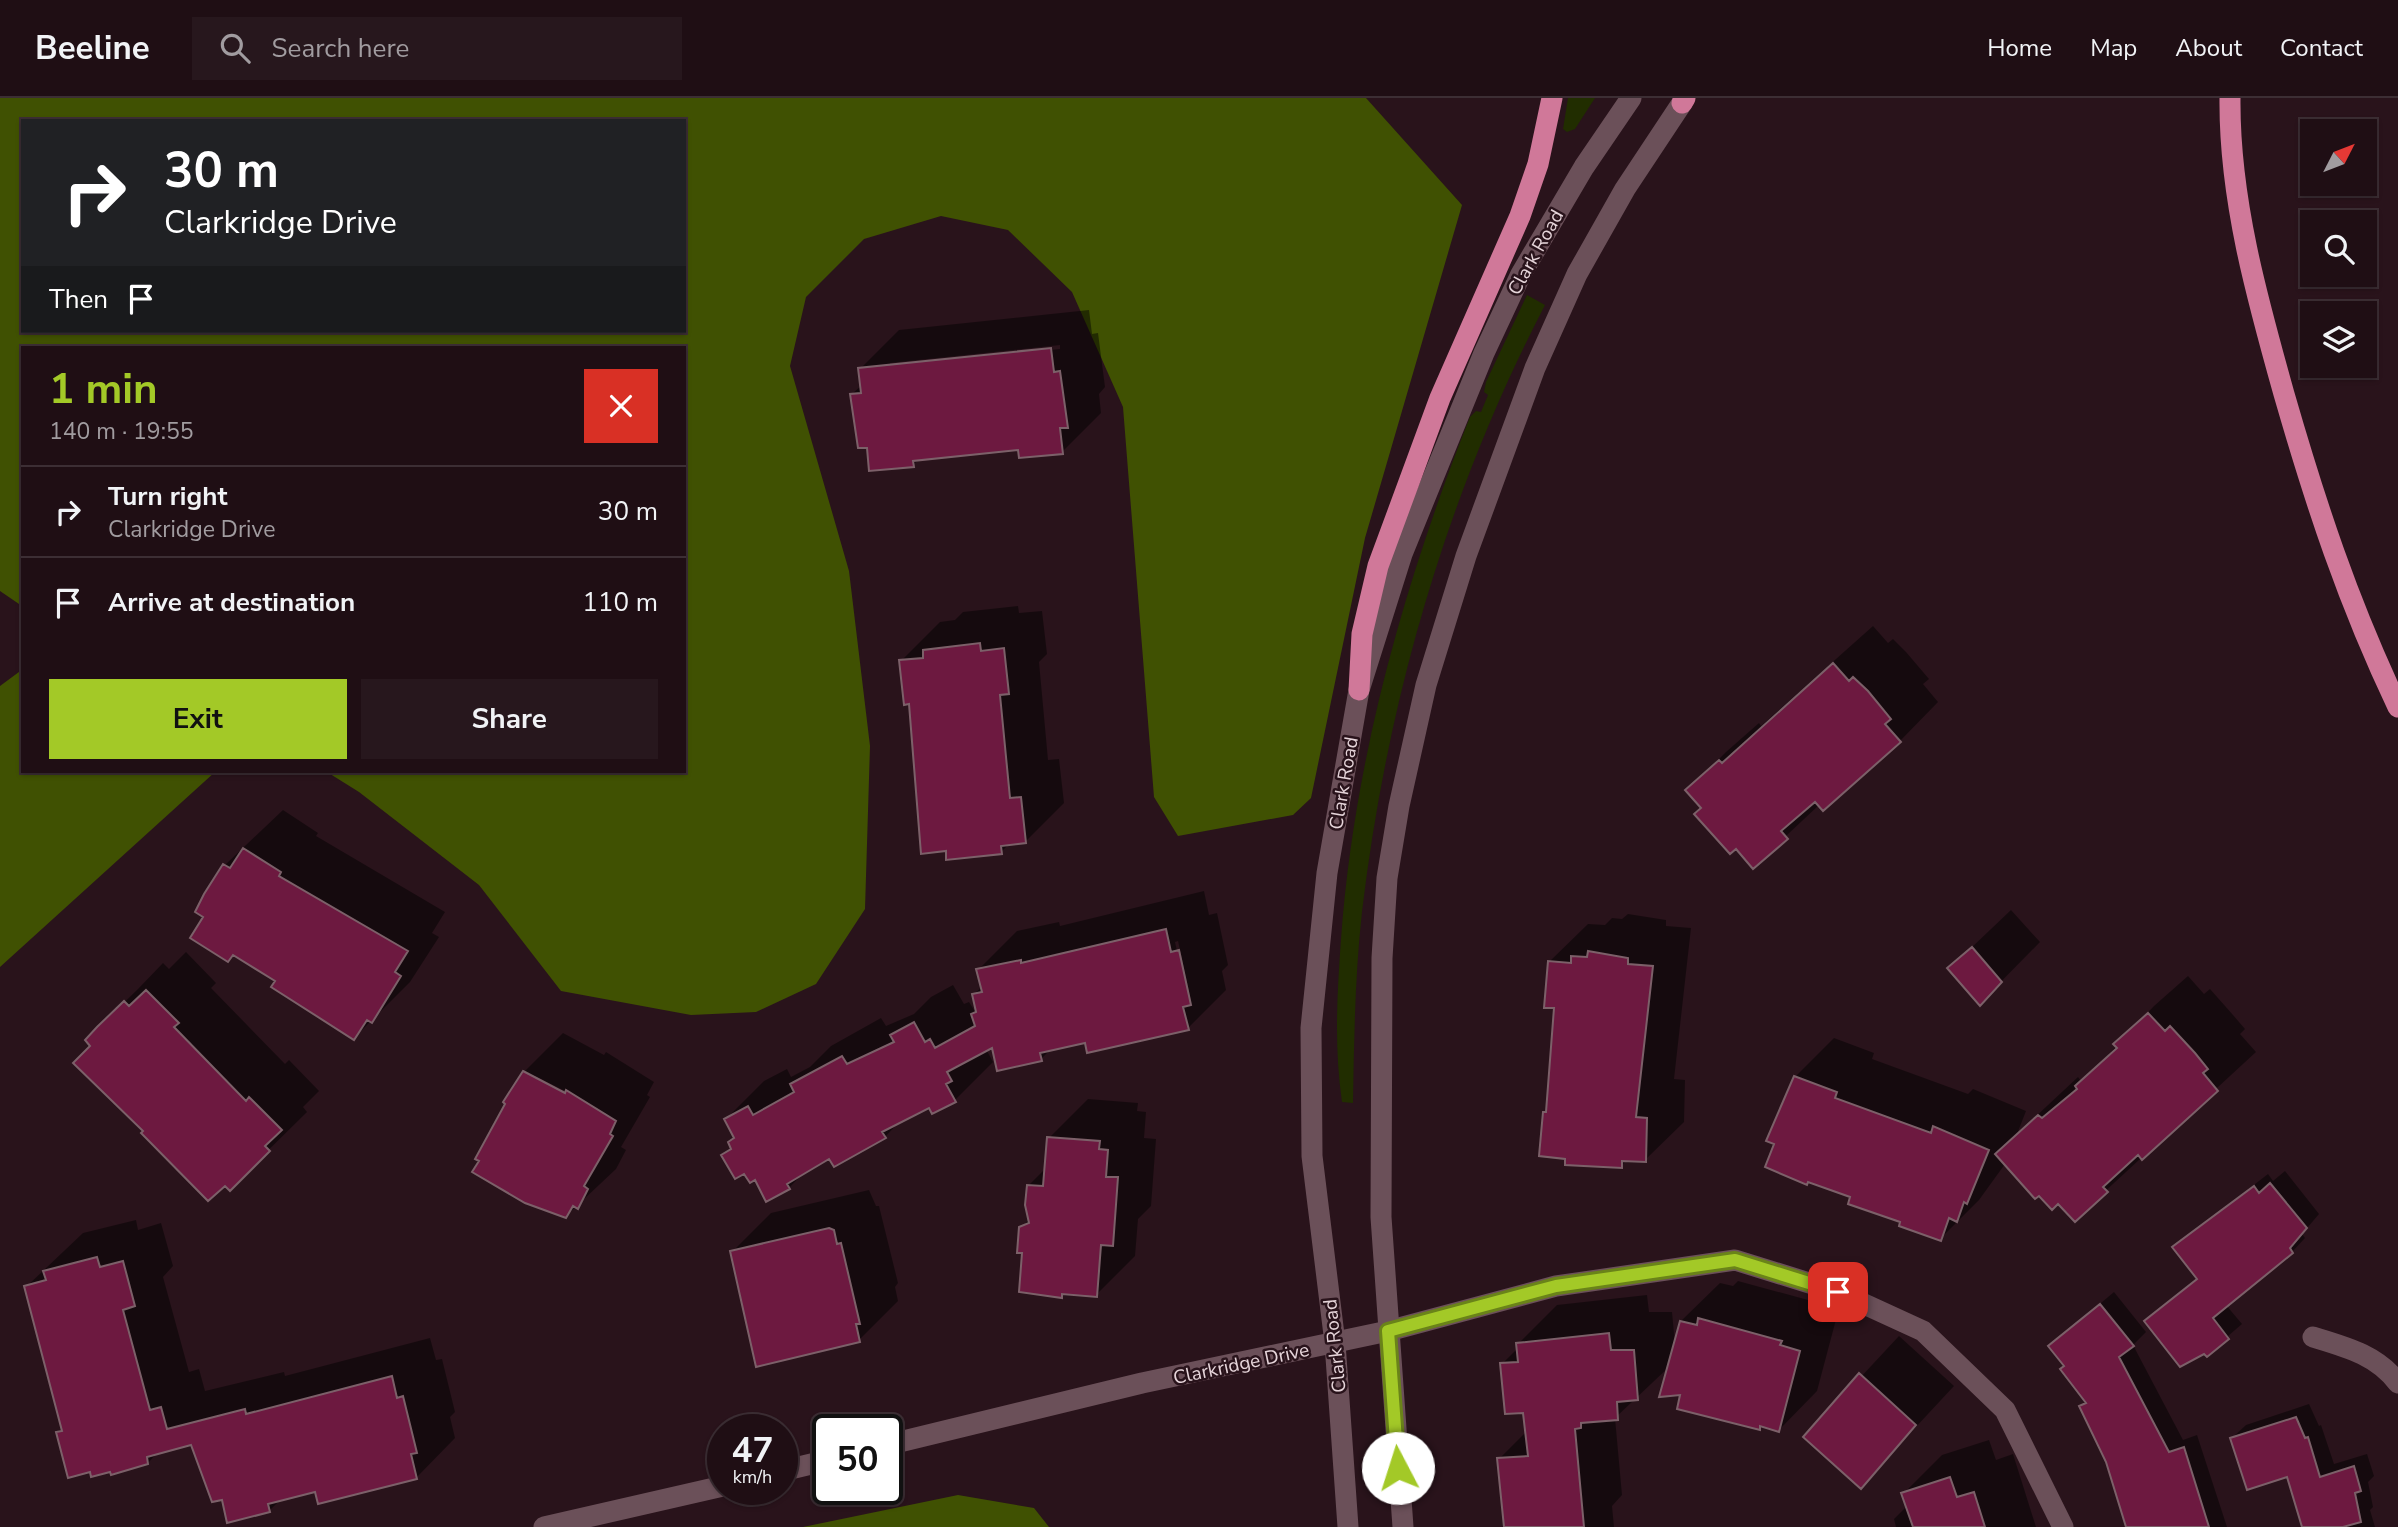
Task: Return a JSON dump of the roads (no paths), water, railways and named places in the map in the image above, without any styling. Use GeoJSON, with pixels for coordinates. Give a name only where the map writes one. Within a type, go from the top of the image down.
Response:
{"type":"FeatureCollection","features":[{"type":"Feature","properties":{"kind":"highway"},"geometry":{"type":"LineString","coordinates":[[1359,690],[1362,634],[1378,566],[1440,398],[1520,216],[1538,164],[1552,98]]}},
{"type":"Feature","properties":{"kind":"highway"},"geometry":{"type":"LineString","coordinates":[[2230,98],[2229,124],[2244,234],[2267,336],[2325,532],[2360,628],[2398,707]]}},
{"type":"Feature","properties":{"kind":"main road","name":"Clark Road"},"geometry":{"type":"LineString","coordinates":[[1348,1527],[1335,1343],[1312,1156],[1311,1028],[1327,873],[1359,690],[1402,554],[1484,353],[1521,274],[1584,167],[1631,98]]}},
{"type":"Feature","properties":{"kind":"main road"},"geometry":{"type":"LineString","coordinates":[[1403,1527],[1381,1217],[1383,945],[1389,866],[1426,685],[1466,556],[1504,448],[1566,298],[1625,189],[1683,100]]}},
{"type":"Feature","properties":{"kind":"main road","name":"Clarkridge Drive"},"geometry":{"type":"LineString","coordinates":[[903,1441],[1142,1383],[1388,1331],[1556,1286],[1735,1260],[1838,1292],[1923,1331],[2006,1410],[2063,1527]]}},
{"type":"Feature","properties":{"kind":"main road"},"geometry":{"type":"LineString","coordinates":[[2313,1337],[2359,1352],[2386,1368],[2398,1383]]}},
{"type":"Feature","properties":{"kind":"main road"},"geometry":{"type":"LineString","coordinates":[[544,1527],[707,1490]]}}]}
